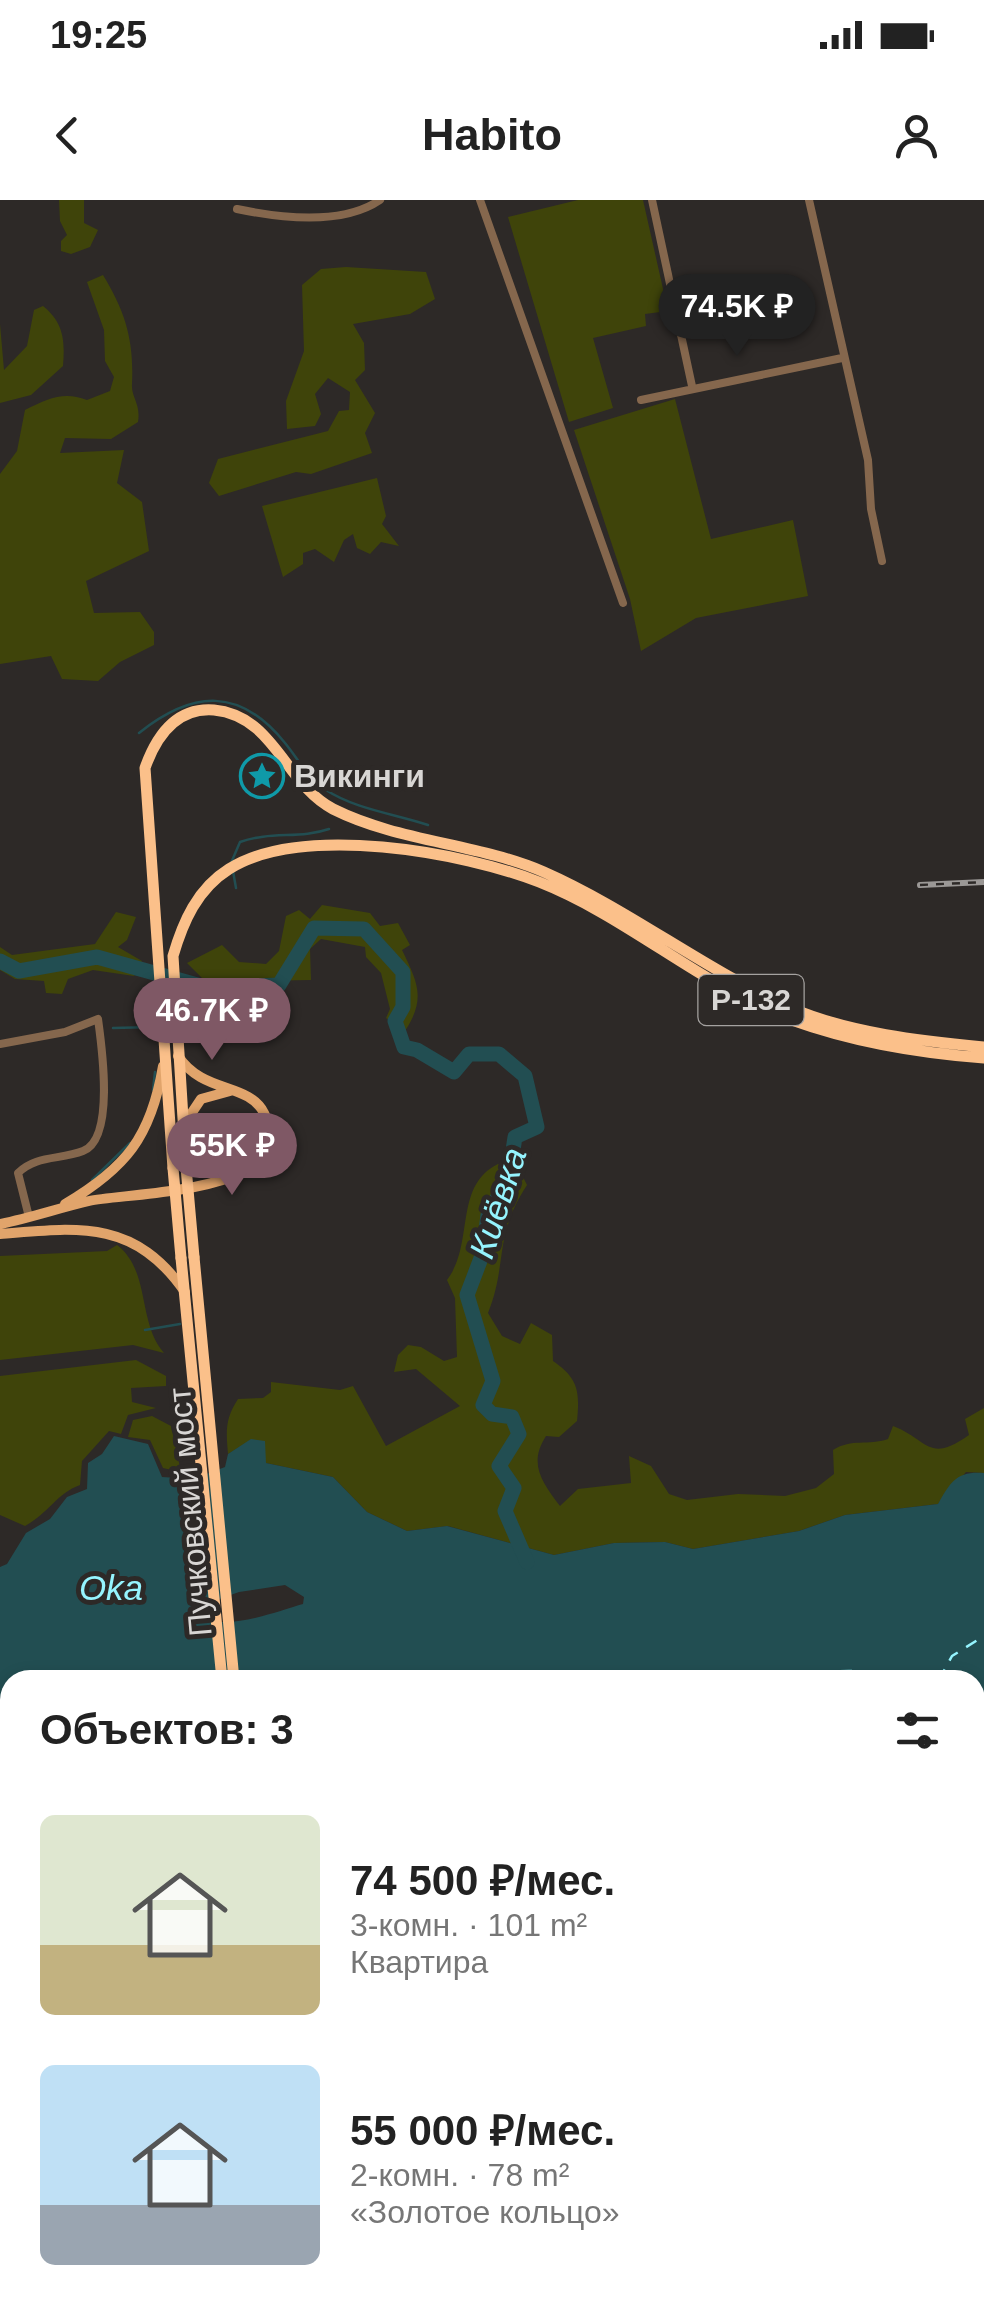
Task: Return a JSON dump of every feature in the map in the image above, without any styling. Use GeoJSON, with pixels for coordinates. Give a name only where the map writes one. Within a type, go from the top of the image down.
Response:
{"type":"FeatureCollection","features":[{"type":"Feature","properties":{"kind":"highway","name":"Р-132"},"geometry":{"type":"LineString","coordinates":[[196,1339],[144,804],[145,768],[155,740],[190,714],[214,710],[249,721],[272,742],[313,798],[336,810],[368,824],[541,876],[794,1009],[882,1034],[984,1047]]}},
{"type":"Feature","properties":{"kind":"highway","name":"Р-132"},"geometry":{"type":"LineString","coordinates":[[180,1168],[182,1127],[171,1055],[173,956],[182,923],[199,896],[226,871],[271,851],[410,851],[541,876],[790,1019],[880,1045],[984,1058]]}},
{"type":"Feature","properties":{"kind":"highway","name":"Р-132"},"geometry":{"type":"LineString","coordinates":[[188,1257],[184,1292],[196,1339]]}},
{"type":"Feature","properties":{"kind":"highway","name":"Пучковский мост"},"geometry":{"type":"LineString","coordinates":[[196,1339],[221,1670]]}},
{"type":"Feature","properties":{"kind":"highway","name":"Пучковский мост"},"geometry":{"type":"LineString","coordinates":[[196,1339],[233,1670]]}},
{"type":"Feature","properties":{"kind":"main road"},"geometry":{"type":"LineString","coordinates":[[0,1224],[29,1218],[90,1201],[182,1190],[248,1172],[266,1150],[268,1124],[260,1107],[234,1091],[208,1084],[171,1055],[152,1117],[130,1154],[96,1186],[53,1211]]}},
{"type":"Feature","properties":{"kind":"main road"},"geometry":{"type":"LineString","coordinates":[[182,1127],[201,1099],[234,1091]]}},
{"type":"Feature","properties":{"kind":"main road"},"geometry":{"type":"LineString","coordinates":[[0,1234],[97,1231],[131,1238],[156,1256],[184,1292]]}},
{"type":"Feature","properties":{"kind":"street"},"geometry":{"type":"LineString","coordinates":[[237,209],[264,215],[332,216],[380,200]]}},
{"type":"Feature","properties":{"kind":"street"},"geometry":{"type":"LineString","coordinates":[[480,200],[623,602]]}},
{"type":"Feature","properties":{"kind":"street"},"geometry":{"type":"LineString","coordinates":[[652,200],[692,386]]}},
{"type":"Feature","properties":{"kind":"street"},"geometry":{"type":"LineString","coordinates":[[809,200],[868,460],[871,509],[882,560]]}},
{"type":"Feature","properties":{"kind":"street"},"geometry":{"type":"LineString","coordinates":[[640,400],[692,386],[842,358]]}},
{"type":"Feature","properties":{"kind":"street"},"geometry":{"type":"LineString","coordinates":[[0,1044],[65,1032],[98,1019],[106,1096],[99,1139],[86,1150],[28,1163],[18,1173],[29,1218]]}},
{"type":"Feature","properties":{"kind":"green space"},"geometry":{"type":"Polygon","coordinates":[[[59,200],[84,200],[84,223],[98,230],[90,247],[71,254],[61,251],[61,241],[67,235],[60,221],[59,200]]]}},
{"type":"Feature","properties":{"kind":"green space"},"geometry":{"type":"Polygon","coordinates":[[[578,200],[643,200],[668,311],[645,314],[646,326],[593,338],[613,408],[569,422],[508,217],[578,200]]]}},
{"type":"Feature","properties":{"kind":"green space"},"geometry":{"type":"Polygon","coordinates":[[[321,269],[426,272],[435,299],[410,314],[353,324],[364,343],[365,370],[355,380],[375,413],[365,433],[372,453],[311,474],[296,472],[219,496],[209,483],[218,459],[328,431],[339,411],[349,410],[350,392],[328,378],[315,394],[321,414],[315,426],[287,429],[286,401],[304,351],[302,285],[321,269]]]}},
{"type":"Feature","properties":{"kind":"green space"},"geometry":{"type":"Polygon","coordinates":[[[103,275],[127,328],[138,422],[111,439],[65,438],[60,453],[124,450],[117,483],[142,502],[149,551],[86,581],[94,613],[140,612],[154,632],[154,645],[120,662],[98,681],[62,679],[51,656],[0,664],[0,474],[17,451],[25,410],[56,398],[87,400],[110,391],[114,377],[105,361],[104,330],[87,282],[103,275]]]}},
{"type":"Feature","properties":{"kind":"green space"},"geometry":{"type":"Polygon","coordinates":[[[43,306],[62,333],[63,366],[31,395],[0,403],[0,324],[4,370],[27,346],[34,310],[43,306]]]}},
{"type":"Feature","properties":{"kind":"green space"},"geometry":{"type":"Polygon","coordinates":[[[675,399],[711,539],[793,520],[808,596],[696,618],[641,651],[630,599],[574,430],[675,399]]]}},
{"type":"Feature","properties":{"kind":"green space"},"geometry":{"type":"Polygon","coordinates":[[[377,478],[386,516],[382,524],[399,546],[381,542],[370,554],[357,548],[353,534],[344,540],[334,562],[315,549],[303,553],[303,564],[283,577],[262,506],[377,478]]]}},
{"type":"Feature","properties":{"kind":"green space"},"geometry":{"type":"Polygon","coordinates":[[[322,905],[370,913],[380,926],[398,923],[410,945],[402,950],[417,991],[416,1009],[405,1031],[386,1018],[390,1009],[381,973],[366,957],[365,947],[321,939],[310,949],[311,980],[206,982],[187,963],[222,945],[239,962],[266,964],[279,951],[286,916],[299,910],[310,919],[322,905]]]}},
{"type":"Feature","properties":{"kind":"green space"},"geometry":{"type":"Polygon","coordinates":[[[116,912],[136,917],[127,940],[118,947],[142,961],[134,976],[93,970],[68,979],[62,994],[46,993],[44,981],[15,979],[0,970],[0,947],[12,955],[95,944],[116,912]]]}},
{"type":"Feature","properties":{"kind":"green space"},"geometry":{"type":"Polygon","coordinates":[[[498,1164],[519,1169],[527,1185],[509,1220],[488,1313],[502,1336],[520,1344],[531,1323],[552,1335],[553,1361],[568,1373],[577,1393],[577,1421],[559,1437],[546,1436],[538,1455],[543,1481],[560,1506],[578,1489],[631,1483],[629,1456],[651,1466],[669,1494],[687,1500],[738,1494],[785,1496],[816,1488],[834,1474],[833,1450],[840,1446],[888,1439],[893,1426],[929,1447],[945,1448],[969,1435],[965,1419],[984,1408],[984,1473],[966,1472],[938,1504],[845,1515],[799,1531],[693,1549],[665,1542],[614,1543],[554,1555],[448,1526],[407,1531],[367,1512],[333,1477],[266,1463],[258,1441],[251,1440],[228,1454],[227,1425],[238,1399],[263,1398],[271,1392],[271,1382],[340,1390],[353,1386],[386,1446],[460,1406],[416,1369],[394,1372],[398,1355],[408,1345],[421,1347],[444,1361],[457,1357],[455,1298],[447,1280],[460,1250],[475,1186],[498,1164]]]}},
{"type":"Feature","properties":{"kind":"green space"},"geometry":{"type":"Polygon","coordinates":[[[117,1245],[135,1268],[150,1327],[164,1353],[133,1345],[0,1360],[0,1256],[107,1251],[117,1245]]]}},
{"type":"Feature","properties":{"kind":"green space"},"geometry":{"type":"Polygon","coordinates":[[[136,1360],[166,1376],[166,1386],[131,1388],[132,1402],[156,1408],[128,1415],[121,1434],[109,1431],[82,1461],[80,1485],[33,1521],[25,1526],[0,1515],[0,1376],[136,1360]]]}},
{"type":"Feature","properties":{"kind":"green space"},"geometry":{"type":"Polygon","coordinates":[[[152,1416],[171,1426],[181,1472],[163,1468],[150,1440],[128,1437],[133,1420],[152,1416]]]}},
{"type":"Feature","properties":{"kind":"water","name":"Oka"},"geometry":{"type":"Polygon","coordinates":[[[114,1436],[148,1444],[162,1477],[193,1479],[225,1467],[228,1454],[251,1439],[265,1441],[266,1463],[333,1477],[367,1512],[407,1531],[447,1526],[554,1555],[614,1543],[665,1542],[693,1549],[799,1531],[845,1515],[938,1504],[956,1479],[984,1473],[984,1670],[0,1670],[0,1567],[7,1564],[26,1533],[50,1519],[67,1497],[87,1489],[88,1463],[102,1454],[114,1436]],[[285,1585],[239,1592],[200,1606],[199,1614],[208,1620],[235,1621],[303,1604],[304,1597],[285,1585]]]}},
{"type":"Feature","properties":{"kind":"waterway"},"geometry":{"type":"LineString","coordinates":[[139,733],[178,709],[197,703],[233,704],[268,725],[309,775],[337,797],[428,825]]}},
{"type":"Feature","properties":{"kind":"waterway"},"geometry":{"type":"LineString","coordinates":[[231,863],[240,842],[329,829]]}},
{"type":"Feature","properties":{"kind":"waterway"},"geometry":{"type":"LineString","coordinates":[[233,871],[236,888]]}},
{"type":"Feature","properties":{"kind":"waterway","name":"Киёвка"},"geometry":{"type":"LineString","coordinates":[[0,961],[19,971],[97,957],[208,988],[279,985],[314,928],[364,929],[403,972],[403,1007],[395,1021],[404,1047],[417,1050],[454,1072],[469,1054],[499,1054],[525,1076],[537,1127],[515,1137],[509,1177],[488,1215],[483,1253],[467,1295],[493,1381],[483,1405],[492,1414],[512,1417],[519,1434],[499,1466],[514,1488],[505,1511],[527,1562]]}},
{"type":"Feature","properties":{"kind":"waterway"},"geometry":{"type":"LineString","coordinates":[[113,1028],[154,1027]]}},
{"type":"Feature","properties":{"kind":"waterway"},"geometry":{"type":"LineString","coordinates":[[153,1090],[155,1072]]}},
{"type":"Feature","properties":{"kind":"waterway"},"geometry":{"type":"LineString","coordinates":[[249,1133],[259,1131]]}},
{"type":"Feature","properties":{"kind":"waterway"},"geometry":{"type":"LineString","coordinates":[[92,1180],[130,1143]]}},
{"type":"Feature","properties":{"kind":"waterway"},"geometry":{"type":"LineString","coordinates":[[145,1330],[180,1324]]}},
{"type":"Feature","properties":{"kind":"ferry route"},"geometry":{"type":"LineString","coordinates":[[944,1670],[952,1656],[984,1636]]}},
{"type":"Feature","properties":{"kind":"railway"},"geometry":{"type":"LineString","coordinates":[[920,885],[984,882]]}},
{"type":"Feature","properties":{"kind":"place","name":"Викинги"},"geometry":{"type":"Point","coordinates":[262,776]}}]}
